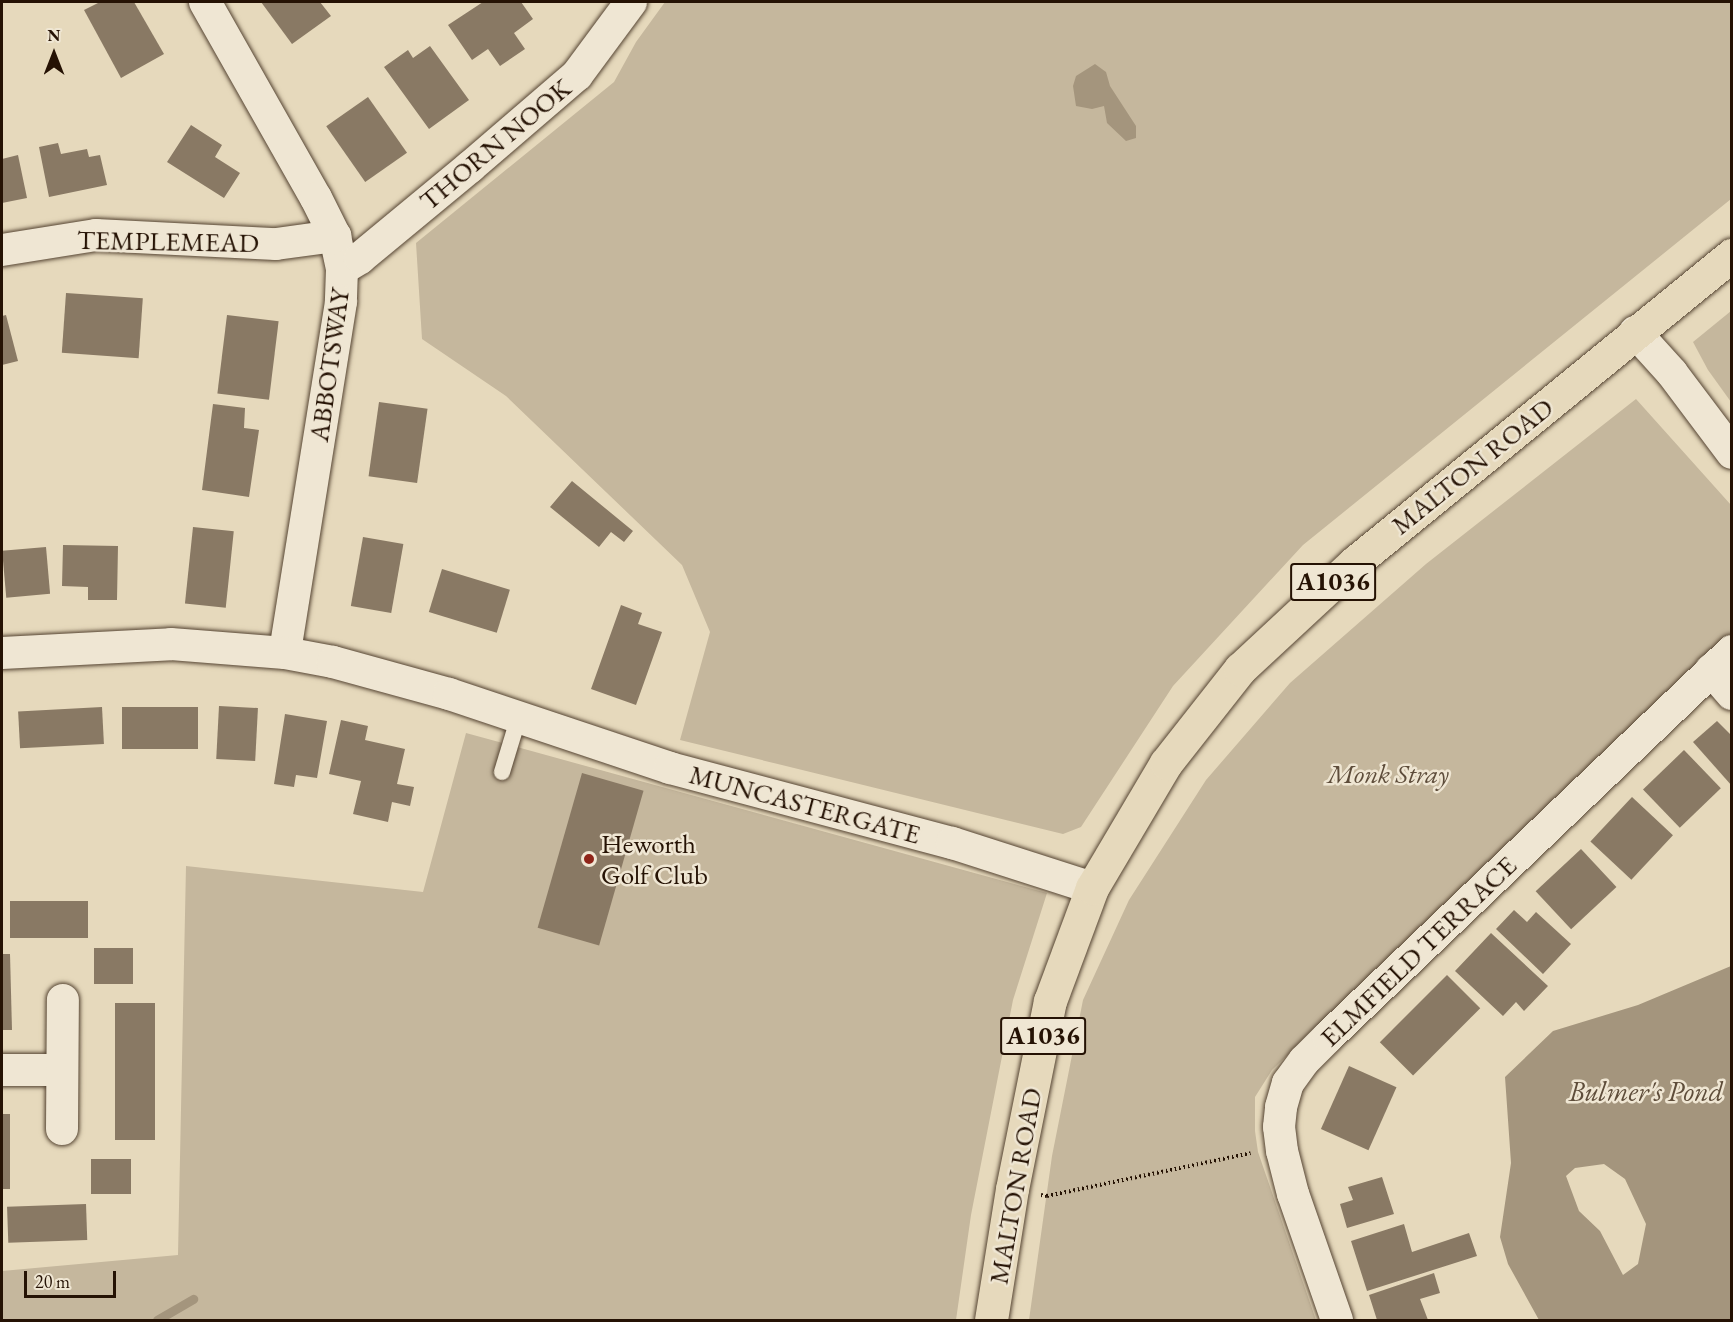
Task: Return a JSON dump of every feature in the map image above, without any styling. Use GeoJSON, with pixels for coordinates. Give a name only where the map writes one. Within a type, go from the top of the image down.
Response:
{"type":"FeatureCollection","features":[{"type":"Feature","properties":{"kind":"main road","name":"MALTON ROAD"},"geometry":{"type":"LineString","coordinates":[[991,1320],[1012,1189],[1050,1001],[1092,888],[1166,763],[1240,669],[1354,563],[1731,255]]}},
{"type":"Feature","properties":{"kind":"street","name":"ABBOTSWAY"},"geometry":{"type":"LineString","coordinates":[[205,2],[316,198],[335,236],[342,270],[341,302],[285,653]]}},
{"type":"Feature","properties":{"kind":"street","name":"THORN NOOK"},"geometry":{"type":"LineString","coordinates":[[342,270],[424,205],[577,75],[631,2]]}},
{"type":"Feature","properties":{"kind":"street","name":"TEMPLEMEAD"},"geometry":{"type":"LineString","coordinates":[[2,250],[96,235],[276,244],[335,236]]}},
{"type":"Feature","properties":{"kind":"street"},"geometry":{"type":"LineString","coordinates":[[1635,332],[1672,373],[1731,453]]}},
{"type":"Feature","properties":{"kind":"street","name":"MUNCASTERGATE"},"geometry":{"type":"LineString","coordinates":[[2,653],[160,644],[285,653],[391,677],[670,768],[952,843],[1092,888]]}},
{"type":"Feature","properties":{"kind":"street"},"geometry":{"type":"LineString","coordinates":[[1721,661],[1731,694]]}},
{"type":"Feature","properties":{"kind":"street","name":"ELMFIELD TERRACE"},"geometry":{"type":"LineString","coordinates":[[1337,1320],[1293,1194],[1282,1151],[1279,1126],[1281,1107],[1288,1083],[1304,1061],[1721,661]]}},
{"type":"Feature","properties":{"kind":"street"},"geometry":{"type":"LineString","coordinates":[[62,1129],[63,1000]]}},
{"type":"Feature","properties":{"kind":"street"},"geometry":{"type":"LineString","coordinates":[[2,1070],[62,1070]]}},
{"type":"Feature","properties":{"kind":"lane"},"geometry":{"type":"LineString","coordinates":[[502,772],[519,717]]}},
{"type":"Feature","properties":{"kind":"path"},"geometry":{"type":"LineString","coordinates":[[1039,1194],[1047,1196],[1258,1152],[1282,1151]]}},
{"type":"Feature","properties":{"kind":"green space"},"geometry":{"type":"Polygon","coordinates":[[[665,2],[1731,2],[1731,199],[1303,545],[1173,686],[1081,827],[1063,834],[680,740],[710,632],[682,565],[506,396],[422,339],[416,243],[614,82],[636,42],[665,2]]]}},
{"type":"Feature","properties":{"kind":"green space"},"geometry":{"type":"Polygon","coordinates":[[[1731,311],[1731,402],[1708,370],[1693,342],[1731,311]]]}},
{"type":"Feature","properties":{"kind":"green space","name":"Monk Stray"},"geometry":{"type":"Polygon","coordinates":[[[1636,399],[1731,505],[1731,637],[1385,960],[1272,1070],[1255,1097],[1255,1131],[1258,1152],[1316,1320],[1029,1320],[1052,1156],[1083,1000],[1129,900],[1206,780],[1290,683],[1426,564],[1636,399]]]}},
{"type":"Feature","properties":{"kind":"green space"},"geometry":{"type":"Polygon","coordinates":[[[466,733],[1047,893],[1013,1000],[971,1215],[956,1320],[2,1320],[2,1271],[178,1255],[186,866],[423,892],[466,733]]]}},
{"type":"Feature","properties":{"kind":"water"},"geometry":{"type":"Polygon","coordinates":[[[1095,64],[1106,72],[1110,86],[1136,126],[1136,138],[1126,141],[1107,123],[1104,106],[1092,109],[1076,106],[1073,86],[1076,76],[1095,64]]]}},
{"type":"Feature","properties":{"kind":"water","name":"Bulmer's Pond"},"geometry":{"type":"Polygon","coordinates":[[[1731,966],[1731,1320],[1539,1320],[1508,1264],[1500,1237],[1511,1163],[1505,1077],[1553,1031],[1638,1005],[1731,966]],[[1604,1164],[1575,1168],[1566,1176],[1579,1211],[1600,1231],[1623,1275],[1638,1264],[1646,1224],[1625,1179],[1604,1164]]]}},
{"type":"Feature","properties":{"kind":"building"},"geometry":{"type":"Polygon","coordinates":[[[100,2],[134,2],[164,54],[121,78],[84,10],[100,2]]]}},
{"type":"Feature","properties":{"kind":"building"},"geometry":{"type":"Polygon","coordinates":[[[261,2],[320,2],[331,16],[292,44],[261,2]]]}},
{"type":"Feature","properties":{"kind":"building"},"geometry":{"type":"Polygon","coordinates":[[[483,2],[521,2],[533,19],[514,33],[525,49],[500,66],[488,49],[472,60],[448,25],[483,2]]]}},
{"type":"Feature","properties":{"kind":"building"},"geometry":{"type":"Polygon","coordinates":[[[430,46],[469,100],[429,129],[384,67],[408,50],[413,58],[430,46]]]}},
{"type":"Feature","properties":{"kind":"building"},"geometry":{"type":"Polygon","coordinates":[[[368,97],[407,153],[365,182],[326,126],[368,97]]]}},
{"type":"Feature","properties":{"kind":"building"},"geometry":{"type":"Polygon","coordinates":[[[191,125],[222,145],[215,157],[240,173],[224,198],[167,162],[191,125]]]}},
{"type":"Feature","properties":{"kind":"building"},"geometry":{"type":"Polygon","coordinates":[[[58,143],[61,154],[87,149],[89,157],[100,155],[107,185],[49,197],[39,147],[58,143]]]}},
{"type":"Feature","properties":{"kind":"building"},"geometry":{"type":"Polygon","coordinates":[[[18,155],[27,198],[2,203],[2,159],[18,155]]]}},
{"type":"Feature","properties":{"kind":"building"},"geometry":{"type":"Polygon","coordinates":[[[66,293],[143,298],[139,358],[62,353],[66,293]]]}},
{"type":"Feature","properties":{"kind":"building"},"geometry":{"type":"Polygon","coordinates":[[[6,315],[18,361],[2,365],[2,316],[6,315]]]}},
{"type":"Feature","properties":{"kind":"building"},"geometry":{"type":"Polygon","coordinates":[[[227,315],[279,321],[269,400],[217,393],[227,315]]]}},
{"type":"Feature","properties":{"kind":"building"},"geometry":{"type":"Polygon","coordinates":[[[379,402],[428,409],[417,483],[369,476],[379,402]]]}},
{"type":"Feature","properties":{"kind":"building"},"geometry":{"type":"Polygon","coordinates":[[[213,404],[245,408],[244,428],[259,430],[249,497],[202,490],[213,404]]]}},
{"type":"Feature","properties":{"kind":"building"},"geometry":{"type":"Polygon","coordinates":[[[572,481],[633,531],[624,542],[611,532],[599,547],[550,507],[572,481]]]}},
{"type":"Feature","properties":{"kind":"building"},"geometry":{"type":"Polygon","coordinates":[[[193,527],[234,531],[226,608],[185,604],[193,527]]]}},
{"type":"Feature","properties":{"kind":"building"},"geometry":{"type":"Polygon","coordinates":[[[363,537],[403,544],[391,613],[351,606],[363,537]]]}},
{"type":"Feature","properties":{"kind":"building"},"geometry":{"type":"Polygon","coordinates":[[[63,545],[118,546],[117,600],[88,600],[88,587],[62,586],[63,545]]]}},
{"type":"Feature","properties":{"kind":"building"},"geometry":{"type":"Polygon","coordinates":[[[46,547],[50,594],[6,598],[2,551],[46,547]]]}},
{"type":"Feature","properties":{"kind":"building"},"geometry":{"type":"Polygon","coordinates":[[[442,569],[510,590],[497,633],[429,612],[442,569]]]}},
{"type":"Feature","properties":{"kind":"building"},"geometry":{"type":"Polygon","coordinates":[[[621,605],[642,613],[638,624],[662,632],[636,705],[591,689],[621,605]]]}},
{"type":"Feature","properties":{"kind":"building"},"geometry":{"type":"Polygon","coordinates":[[[219,706],[258,708],[255,761],[216,759],[219,706]]]}},
{"type":"Feature","properties":{"kind":"building"},"geometry":{"type":"Polygon","coordinates":[[[102,707],[104,744],[20,748],[18,711],[102,707]]]}},
{"type":"Feature","properties":{"kind":"building"},"geometry":{"type":"Polygon","coordinates":[[[122,707],[198,707],[198,749],[122,749],[122,707]]]}},
{"type":"Feature","properties":{"kind":"building"},"geometry":{"type":"Polygon","coordinates":[[[285,714],[327,721],[317,778],[296,775],[294,787],[274,784],[285,714]]]}},
{"type":"Feature","properties":{"kind":"building"},"geometry":{"type":"Polygon","coordinates":[[[341,720],[368,726],[365,740],[405,749],[397,784],[414,787],[410,806],[392,802],[388,822],[353,814],[361,781],[329,774],[341,720]]]}},
{"type":"Feature","properties":{"kind":"building"},"geometry":{"type":"Polygon","coordinates":[[[1717,721],[1732,736],[1732,786],[1693,742],[1717,721]]]}},
{"type":"Feature","properties":{"kind":"building"},"geometry":{"type":"Polygon","coordinates":[[[1684,750],[1721,788],[1680,828],[1643,790],[1684,750]]]}},
{"type":"Feature","properties":{"kind":"building","name":"Heworth Golf Club"},"geometry":{"type":"Polygon","coordinates":[[[582,773],[644,791],[599,945],[538,928],[582,773]]]}},
{"type":"Feature","properties":{"kind":"building"},"geometry":{"type":"Polygon","coordinates":[[[1632,797],[1673,835],[1631,880],[1590,842],[1632,797]]]}},
{"type":"Feature","properties":{"kind":"building"},"geometry":{"type":"Polygon","coordinates":[[[1581,849],[1616,887],[1571,929],[1536,891],[1581,849]]]}},
{"type":"Feature","properties":{"kind":"building"},"geometry":{"type":"Polygon","coordinates":[[[10,901],[88,901],[88,938],[10,938],[10,901]]]}},
{"type":"Feature","properties":{"kind":"building"},"geometry":{"type":"Polygon","coordinates":[[[1514,910],[1527,922],[1536,912],[1571,944],[1543,974],[1496,929],[1514,910]]]}},
{"type":"Feature","properties":{"kind":"building"},"geometry":{"type":"Polygon","coordinates":[[[1491,933],[1548,986],[1524,1011],[1516,1002],[1503,1016],[1455,971],[1491,933]]]}},
{"type":"Feature","properties":{"kind":"building"},"geometry":{"type":"Polygon","coordinates":[[[94,948],[133,948],[133,984],[94,984],[94,948]]]}},
{"type":"Feature","properties":{"kind":"building"},"geometry":{"type":"Polygon","coordinates":[[[2,954],[10,954],[12,1030],[2,1030],[2,954]]]}},
{"type":"Feature","properties":{"kind":"building"},"geometry":{"type":"Polygon","coordinates":[[[1447,975],[1480,1008],[1413,1075],[1380,1042],[1447,975]]]}},
{"type":"Feature","properties":{"kind":"building"},"geometry":{"type":"Polygon","coordinates":[[[115,1003],[155,1003],[155,1140],[115,1140],[115,1003]]]}},
{"type":"Feature","properties":{"kind":"building"},"geometry":{"type":"Polygon","coordinates":[[[1349,1066],[1397,1087],[1368,1150],[1321,1129],[1349,1066]]]}},
{"type":"Feature","properties":{"kind":"building"},"geometry":{"type":"Polygon","coordinates":[[[2,1114],[10,1114],[10,1189],[2,1189],[2,1114]]]}},
{"type":"Feature","properties":{"kind":"building"},"geometry":{"type":"Polygon","coordinates":[[[91,1159],[131,1159],[131,1194],[91,1194],[91,1159]]]}},
{"type":"Feature","properties":{"kind":"building"},"geometry":{"type":"Polygon","coordinates":[[[1382,1177],[1394,1214],[1347,1228],[1340,1204],[1353,1200],[1348,1187],[1382,1177]]]}},
{"type":"Feature","properties":{"kind":"building"},"geometry":{"type":"Polygon","coordinates":[[[86,1204],[87,1240],[8,1243],[7,1207],[86,1204]]]}},
{"type":"Feature","properties":{"kind":"building"},"geometry":{"type":"Polygon","coordinates":[[[1404,1224],[1412,1252],[1469,1233],[1477,1256],[1367,1291],[1351,1241],[1404,1224]]]}},
{"type":"Feature","properties":{"kind":"building"},"geometry":{"type":"Polygon","coordinates":[[[1434,1273],[1440,1293],[1420,1299],[1428,1320],[1377,1320],[1369,1295],[1434,1273]]]}},
{"type":"Feature","properties":{"kind":"waterway"},"geometry":{"type":"LineString","coordinates":[[157,1320],[193,1299]]}},
{"type":"Feature","properties":{"kind":"place","name":"Heworth Golf Club"},"geometry":{"type":"Point","coordinates":[589,859]}}]}
